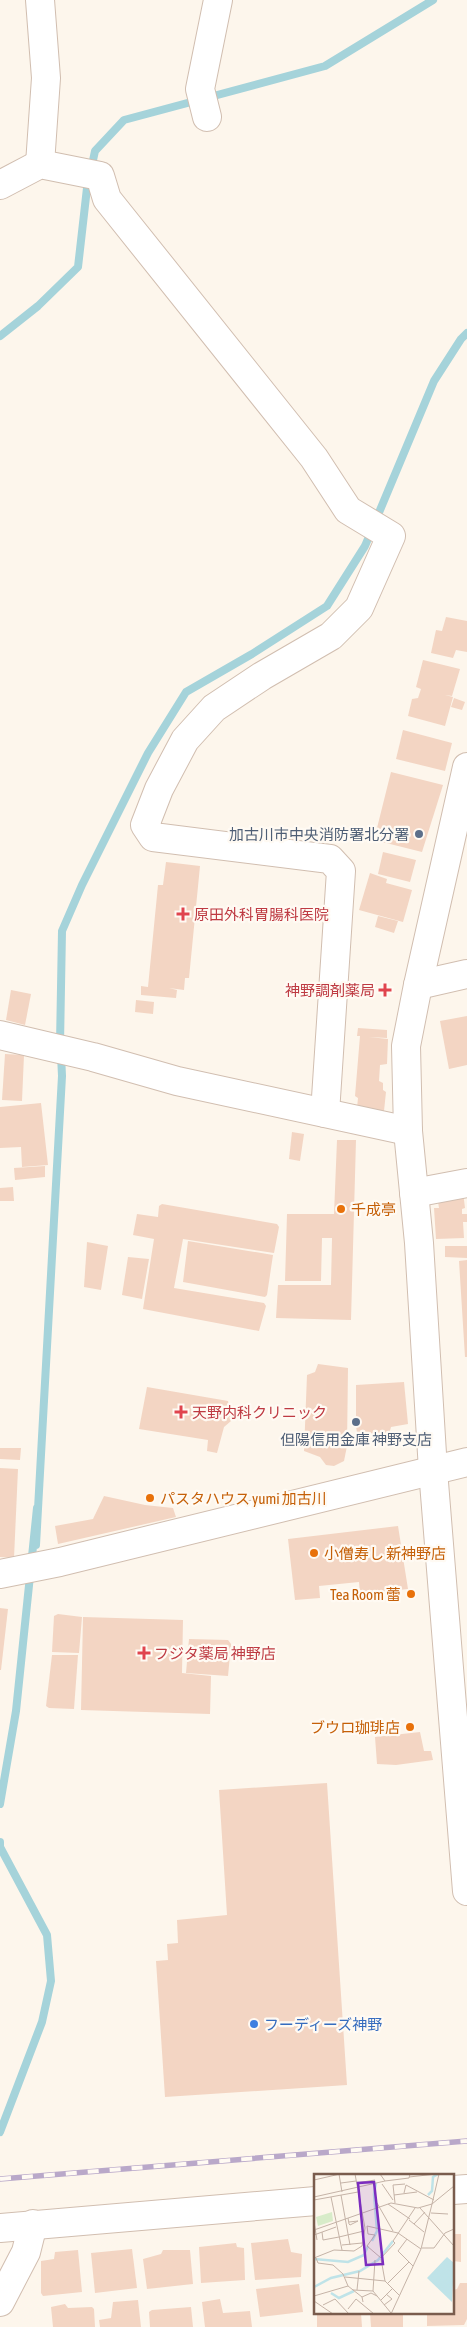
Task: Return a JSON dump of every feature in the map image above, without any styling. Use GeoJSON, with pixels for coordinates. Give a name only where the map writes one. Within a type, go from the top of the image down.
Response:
{"type":"FeatureCollection","features":[{"type":"Feature","properties":{"kind":"street"},"geometry":{"type":"LineString","coordinates":[[40,0],[46,78],[40,164]]}},
{"type":"Feature","properties":{"kind":"street"},"geometry":{"type":"LineString","coordinates":[[207,117],[200,89],[218,0]]}},
{"type":"Feature","properties":{"kind":"street"},"geometry":{"type":"LineString","coordinates":[[0,186],[40,164],[100,176],[108,199],[314,458],[348,510],[391,536],[359,608],[330,636],[262,676],[214,708],[186,740],[159,789],[145,825],[153,837],[330,859],[341,871],[326,1113]]}},
{"type":"Feature","properties":{"kind":"street"},"geometry":{"type":"LineString","coordinates":[[467,767],[406,1046],[408,1131],[467,1891]]}},
{"type":"Feature","properties":{"kind":"street"},"geometry":{"type":"LineString","coordinates":[[418,985],[467,974]]}},
{"type":"Feature","properties":{"kind":"street"},"geometry":{"type":"LineString","coordinates":[[0,1035],[93,1057],[177,1081],[408,1131]]}},
{"type":"Feature","properties":{"kind":"street"},"geometry":{"type":"LineString","coordinates":[[414,1193],[467,1183]]}},
{"type":"Feature","properties":{"kind":"street"},"geometry":{"type":"LineString","coordinates":[[1,1573],[60,1562],[467,1462]]}},
{"type":"Feature","properties":{"kind":"street"},"geometry":{"type":"LineString","coordinates":[[454,2190],[467,2189]]}},
{"type":"Feature","properties":{"kind":"street"},"geometry":{"type":"LineString","coordinates":[[0,2228],[314,2201]]}},
{"type":"Feature","properties":{"kind":"street"},"geometry":{"type":"LineString","coordinates":[[0,2302],[26,2252],[34,2224]]}},
{"type":"Feature","properties":{"kind":"building"},"geometry":{"type":"Polygon","coordinates":[[[446,617],[467,621],[467,652],[456,650],[453,658],[431,653],[436,630],[442,631],[446,617]]]}},
{"type":"Feature","properties":{"kind":"building"},"geometry":{"type":"Polygon","coordinates":[[[423,660],[460,669],[452,696],[445,695],[453,697],[445,726],[408,716],[412,699],[418,698],[421,689],[416,687],[423,660]]]}},
{"type":"Feature","properties":{"kind":"building"},"geometry":{"type":"Polygon","coordinates":[[[454,698],[465,702],[462,710],[451,707],[454,698]]]}},
{"type":"Feature","properties":{"kind":"building"},"geometry":{"type":"Polygon","coordinates":[[[403,730],[452,743],[445,771],[396,759],[403,730]]]}},
{"type":"Feature","properties":{"kind":"building"},"geometry":{"type":"Polygon","coordinates":[[[391,772],[443,785],[422,852],[374,840],[391,772]]]}},
{"type":"Feature","properties":{"kind":"building"},"geometry":{"type":"Polygon","coordinates":[[[383,852],[416,860],[410,882],[378,874],[383,852]]]}},
{"type":"Feature","properties":{"kind":"building"},"geometry":{"type":"Polygon","coordinates":[[[166,862],[200,866],[189,978],[185,978],[184,990],[169,988],[177,990],[176,998],[141,995],[141,986],[148,987],[158,885],[163,885],[166,862]]]}},
{"type":"Feature","properties":{"kind":"building"},"geometry":{"type":"Polygon","coordinates":[[[370,873],[387,879],[386,883],[412,890],[403,922],[359,910],[370,873]]]}},
{"type":"Feature","properties":{"kind":"building"},"geometry":{"type":"Polygon","coordinates":[[[378,916],[398,921],[394,933],[375,927],[378,916]]]}},
{"type":"Feature","properties":{"kind":"building"},"geometry":{"type":"Polygon","coordinates":[[[11,990],[31,994],[25,1025],[6,1020],[11,990]]]}},
{"type":"Feature","properties":{"kind":"building"},"geometry":{"type":"Polygon","coordinates":[[[136,1000],[154,1002],[153,1014],[135,1012],[136,1000]]]}},
{"type":"Feature","properties":{"kind":"building"},"geometry":{"type":"Polygon","coordinates":[[[467,1016],[467,1065],[449,1069],[440,1021],[467,1016]]]}},
{"type":"Feature","properties":{"kind":"building"},"geometry":{"type":"Polygon","coordinates":[[[358,1028],[387,1030],[387,1038],[369,1037],[388,1039],[387,1064],[380,1065],[379,1081],[383,1083],[383,1090],[386,1092],[384,1111],[357,1108],[358,1098],[355,1096],[360,1036],[357,1036],[358,1028]]]}},
{"type":"Feature","properties":{"kind":"building"},"geometry":{"type":"Polygon","coordinates":[[[5,1054],[24,1055],[22,1101],[2,1100],[5,1054]]]}},
{"type":"Feature","properties":{"kind":"building"},"geometry":{"type":"Polygon","coordinates":[[[41,1103],[48,1165],[22,1167],[21,1147],[0,1148],[0,1107],[41,1103]]]}},
{"type":"Feature","properties":{"kind":"building"},"geometry":{"type":"Polygon","coordinates":[[[292,1132],[304,1134],[300,1161],[289,1159],[292,1132]]]}},
{"type":"Feature","properties":{"kind":"building"},"geometry":{"type":"Polygon","coordinates":[[[337,1140],[356,1140],[351,1320],[276,1318],[278,1285],[331,1285],[332,1238],[322,1238],[321,1281],[285,1281],[287,1214],[334,1214],[337,1140]]]}},
{"type":"Feature","properties":{"kind":"building"},"geometry":{"type":"Polygon","coordinates":[[[45,1166],[45,1177],[15,1180],[14,1168],[45,1166]]]}},
{"type":"Feature","properties":{"kind":"building"},"geometry":{"type":"Polygon","coordinates":[[[13,1187],[14,1201],[0,1201],[0,1188],[13,1187]]]}},
{"type":"Feature","properties":{"kind":"building"},"geometry":{"type":"Polygon","coordinates":[[[463,1192],[465,1208],[462,1209],[462,1214],[467,1214],[467,1222],[463,1222],[464,1238],[436,1239],[434,1208],[439,1208],[437,1195],[463,1192]]]}},
{"type":"Feature","properties":{"kind":"building"},"geometry":{"type":"Polygon","coordinates":[[[162,1204],[277,1224],[279,1227],[274,1253],[183,1239],[174,1288],[264,1303],[266,1306],[259,1331],[143,1309],[154,1239],[133,1235],[137,1214],[158,1217],[159,1206],[162,1204]]]}},
{"type":"Feature","properties":{"kind":"building"},"geometry":{"type":"Polygon","coordinates":[[[188,1241],[273,1255],[267,1295],[265,1297],[183,1282],[188,1241]]]}},
{"type":"Feature","properties":{"kind":"building"},"geometry":{"type":"Polygon","coordinates":[[[87,1242],[108,1246],[101,1290],[84,1287],[87,1242]]]}},
{"type":"Feature","properties":{"kind":"building"},"geometry":{"type":"Polygon","coordinates":[[[445,1246],[467,1246],[467,1258],[445,1257],[445,1246]]]}},
{"type":"Feature","properties":{"kind":"building"},"geometry":{"type":"Polygon","coordinates":[[[128,1257],[149,1259],[142,1299],[122,1295],[128,1257]]]}},
{"type":"Feature","properties":{"kind":"building"},"geometry":{"type":"Polygon","coordinates":[[[467,1260],[467,1357],[465,1357],[459,1261],[467,1260]]]}},
{"type":"Feature","properties":{"kind":"building"},"geometry":{"type":"Polygon","coordinates":[[[318,1364],[348,1368],[347,1446],[344,1461],[334,1466],[326,1465],[320,1457],[304,1451],[307,1375],[315,1372],[318,1364]]]}},
{"type":"Feature","properties":{"kind":"building"},"geometry":{"type":"Polygon","coordinates":[[[404,1382],[408,1424],[391,1427],[388,1438],[358,1439],[356,1426],[356,1385],[404,1382]]]}},
{"type":"Feature","properties":{"kind":"building"},"geometry":{"type":"Polygon","coordinates":[[[147,1387],[228,1401],[231,1421],[224,1427],[217,1453],[207,1451],[208,1440],[139,1429],[147,1387]]]}},
{"type":"Feature","properties":{"kind":"building"},"geometry":{"type":"Polygon","coordinates":[[[0,1448],[21,1448],[20,1460],[0,1459],[0,1448]]]}},
{"type":"Feature","properties":{"kind":"building"},"geometry":{"type":"Polygon","coordinates":[[[0,1468],[18,1469],[14,1558],[0,1557],[0,1468]]]}},
{"type":"Feature","properties":{"kind":"building"},"geometry":{"type":"Polygon","coordinates":[[[104,1496],[145,1505],[173,1508],[176,1517],[58,1544],[55,1526],[93,1519],[104,1496]]]}},
{"type":"Feature","properties":{"kind":"building"},"geometry":{"type":"Polygon","coordinates":[[[398,1526],[408,1589],[360,1594],[359,1582],[319,1586],[320,1598],[295,1600],[288,1539],[398,1526]]]}},
{"type":"Feature","properties":{"kind":"building"},"geometry":{"type":"Polygon","coordinates":[[[0,1608],[8,1609],[1,1670],[0,1670],[0,1608]]]}},
{"type":"Feature","properties":{"kind":"building"},"geometry":{"type":"Polygon","coordinates":[[[58,1614],[82,1617],[79,1653],[52,1652],[54,1616],[58,1614]]]}},
{"type":"Feature","properties":{"kind":"building"},"geometry":{"type":"Polygon","coordinates":[[[83,1617],[183,1620],[182,1673],[211,1676],[210,1714],[81,1710],[83,1617]]]}},
{"type":"Feature","properties":{"kind":"building"},"geometry":{"type":"Polygon","coordinates":[[[189,1639],[228,1640],[231,1644],[228,1676],[186,1673],[189,1639]]]}},
{"type":"Feature","properties":{"kind":"building"},"geometry":{"type":"Polygon","coordinates":[[[52,1655],[78,1655],[74,1709],[49,1708],[46,1706],[52,1655]]]}},
{"type":"Feature","properties":{"kind":"building"},"geometry":{"type":"Polygon","coordinates":[[[420,1732],[424,1751],[431,1751],[433,1760],[396,1765],[377,1764],[375,1737],[420,1732]]]}},
{"type":"Feature","properties":{"kind":"building"},"geometry":{"type":"Polygon","coordinates":[[[327,1783],[347,2085],[165,2097],[156,1961],[168,1960],[167,1944],[178,1943],[177,1920],[227,1915],[219,1790],[327,1783]]]}},
{"type":"Feature","properties":{"kind":"building"},"geometry":{"type":"Polygon","coordinates":[[[454,2234],[461,2234],[461,2262],[454,2261],[454,2234]]]}},
{"type":"Feature","properties":{"kind":"building"},"geometry":{"type":"Polygon","coordinates":[[[288,2239],[291,2252],[302,2254],[301,2277],[255,2280],[251,2243],[288,2239]]]}},
{"type":"Feature","properties":{"kind":"building"},"geometry":{"type":"Polygon","coordinates":[[[236,2243],[237,2247],[244,2248],[245,2280],[201,2283],[199,2247],[236,2243]]]}},
{"type":"Feature","properties":{"kind":"building"},"geometry":{"type":"Polygon","coordinates":[[[132,2249],[137,2288],[95,2293],[91,2253],[132,2249]]]}},
{"type":"Feature","properties":{"kind":"building"},"geometry":{"type":"Polygon","coordinates":[[[78,2250],[82,2292],[43,2296],[41,2293],[41,2261],[54,2259],[55,2252],[78,2250]]]}},
{"type":"Feature","properties":{"kind":"building"},"geometry":{"type":"Polygon","coordinates":[[[163,2250],[190,2250],[193,2284],[147,2289],[143,2259],[161,2254],[163,2250]]]}},
{"type":"Feature","properties":{"kind":"building"},"geometry":{"type":"Polygon","coordinates":[[[460,2283],[467,2283],[467,2319],[464,2325],[427,2326],[427,2314],[454,2314],[454,2290],[457,2289],[460,2283]]]}},
{"type":"Feature","properties":{"kind":"building"},"geometry":{"type":"Polygon","coordinates":[[[299,2284],[303,2312],[260,2317],[256,2289],[299,2284]]]}},
{"type":"Feature","properties":{"kind":"building"},"geometry":{"type":"Polygon","coordinates":[[[220,2299],[223,2313],[250,2311],[252,2327],[205,2327],[202,2302],[220,2299]]]}},
{"type":"Feature","properties":{"kind":"building"},"geometry":{"type":"Polygon","coordinates":[[[138,2300],[141,2327],[100,2327],[99,2320],[111,2318],[113,2302],[138,2300]]]}},
{"type":"Feature","properties":{"kind":"building"},"geometry":{"type":"Polygon","coordinates":[[[65,2304],[68,2308],[92,2307],[94,2309],[95,2327],[53,2327],[51,2307],[65,2304]]]}},
{"type":"Feature","properties":{"kind":"building"},"geometry":{"type":"Polygon","coordinates":[[[191,2307],[193,2327],[150,2327],[149,2312],[152,2310],[191,2307]]]}},
{"type":"Feature","properties":{"kind":"building"},"geometry":{"type":"Polygon","coordinates":[[[317,2314],[361,2314],[362,2327],[317,2327],[317,2314]]]}},
{"type":"Feature","properties":{"kind":"building"},"geometry":{"type":"Polygon","coordinates":[[[370,2314],[403,2314],[403,2327],[371,2327],[370,2314]]]}},
{"type":"Feature","properties":{"kind":"waterway"},"geometry":{"type":"LineString","coordinates":[[0,336],[38,306],[78,267],[87,188],[95,151],[124,120],[325,66],[433,0]]}},
{"type":"Feature","properties":{"kind":"waterway"},"geometry":{"type":"LineString","coordinates":[[60,1044],[62,931],[82,885],[148,753],[186,692],[252,654],[327,606],[365,546],[434,381],[461,339],[467,333]]}},
{"type":"Feature","properties":{"kind":"waterway"},"geometry":{"type":"LineString","coordinates":[[0,1804],[16,1711],[37,1508],[36,1545],[62,1076],[61,1055]]}},
{"type":"Feature","properties":{"kind":"waterway"},"geometry":{"type":"LineString","coordinates":[[0,1842],[0,1847],[47,1935],[51,1981],[42,2022],[0,2132]]}},
{"type":"Feature","properties":{"kind":"railway"},"geometry":{"type":"LineString","coordinates":[[0,2179],[467,2141]]}},
{"type":"Feature","properties":{"kind":"place","name":"加古川市中央消防署北分署"},"geometry":{"type":"Point","coordinates":[419,834]}},
{"type":"Feature","properties":{"kind":"place","name":"原田外科胃腸科医院"},"geometry":{"type":"Point","coordinates":[183,914]}},
{"type":"Feature","properties":{"kind":"place","name":"神野調剤薬局"},"geometry":{"type":"Point","coordinates":[385,990]}},
{"type":"Feature","properties":{"kind":"place","name":"千成亭"},"geometry":{"type":"Point","coordinates":[341,1209]}},
{"type":"Feature","properties":{"kind":"place","name":"天野内科クリニック"},"geometry":{"type":"Point","coordinates":[181,1412]}},
{"type":"Feature","properties":{"kind":"place","name":"但陽信用金庫 神野支店"},"geometry":{"type":"Point","coordinates":[356,1422]}},
{"type":"Feature","properties":{"kind":"place","name":"パスタハウス yumi 加古川"},"geometry":{"type":"Point","coordinates":[150,1498]}},
{"type":"Feature","properties":{"kind":"place","name":"小僧寿し 新神野店"},"geometry":{"type":"Point","coordinates":[314,1553]}},
{"type":"Feature","properties":{"kind":"place","name":"Tea Room 蕾"},"geometry":{"type":"Point","coordinates":[411,1594]}},
{"type":"Feature","properties":{"kind":"place","name":"フジタ薬局 神野店"},"geometry":{"type":"Point","coordinates":[144,1653]}},
{"type":"Feature","properties":{"kind":"place","name":"ブウロ珈琲店"},"geometry":{"type":"Point","coordinates":[410,1727]}},
{"type":"Feature","properties":{"kind":"place","name":"フーディーズ神野"},"geometry":{"type":"Point","coordinates":[254,2024]}}]}
